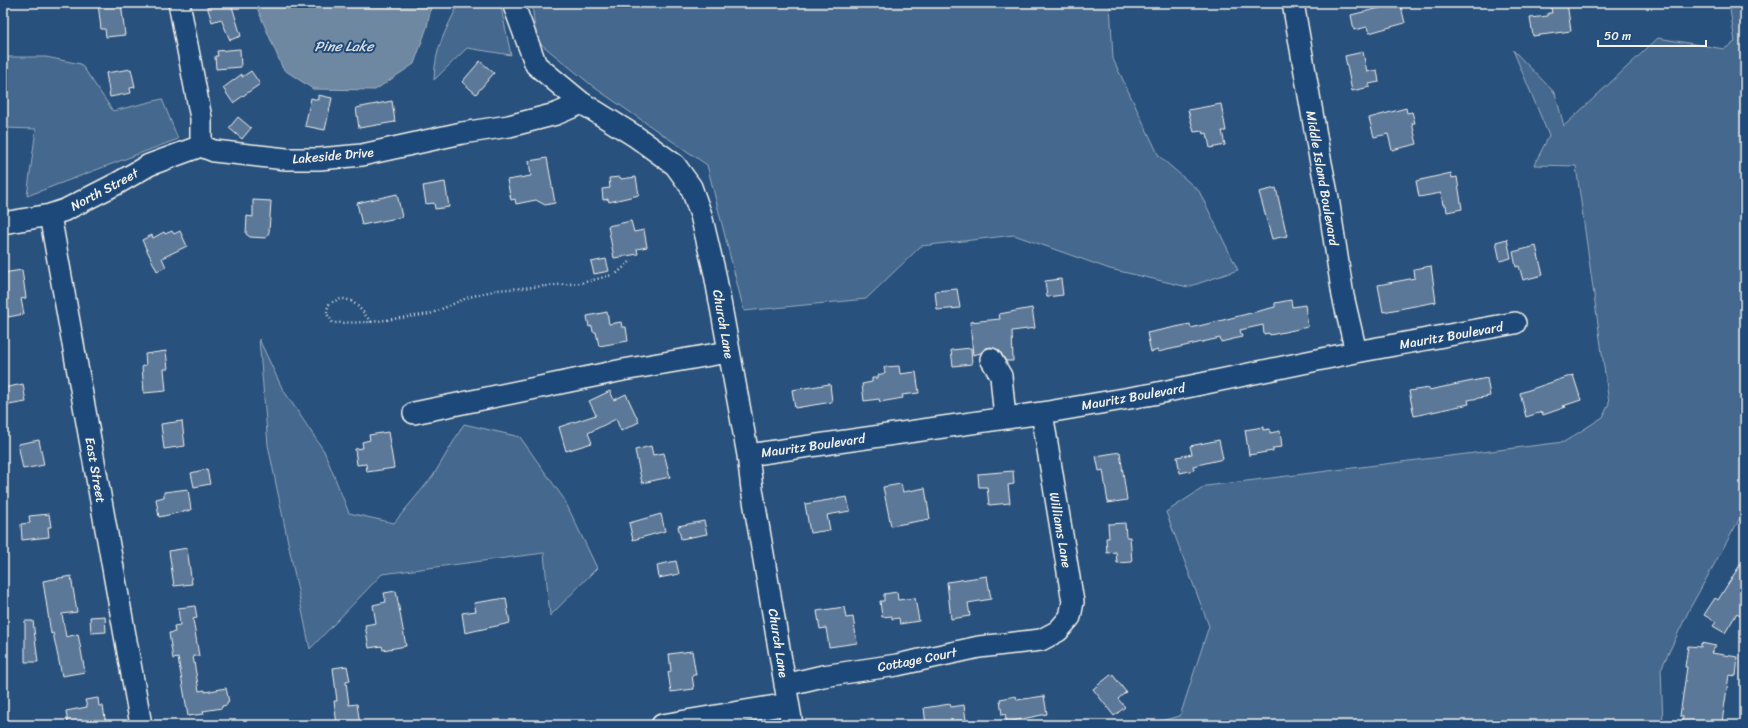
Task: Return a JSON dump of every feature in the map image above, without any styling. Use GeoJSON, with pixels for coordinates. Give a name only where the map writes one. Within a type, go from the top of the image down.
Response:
{"type":"FeatureCollection","features":[{"type":"Feature","properties":{"kind":"street"},"geometry":{"type":"LineString","coordinates":[[179,3],[201,118],[201,146]]}},
{"type":"Feature","properties":{"kind":"street","name":"Church Lane"},"geometry":{"type":"LineString","coordinates":[[513,3],[536,65],[582,103],[635,136],[675,165],[691,187],[701,215],[715,274],[728,352],[748,455],[752,489],[792,725]]}},
{"type":"Feature","properties":{"kind":"street","name":"Middle Island Boulevard"},"geometry":{"type":"LineString","coordinates":[[1293,3],[1318,153],[1328,198],[1344,296],[1356,352]]}},
{"type":"Feature","properties":{"kind":"street","name":"Lakeside Drive"},"geometry":{"type":"LineString","coordinates":[[201,146],[214,151],[286,159],[319,159],[362,155],[462,133],[509,126],[556,114],[582,103]]}},
{"type":"Feature","properties":{"kind":"street","name":"North Street"},"geometry":{"type":"LineString","coordinates":[[3,223],[50,215],[65,210],[118,183],[149,165],[201,146]]}},
{"type":"Feature","properties":{"kind":"street","name":"East Street"},"geometry":{"type":"LineString","coordinates":[[50,215],[140,725]]}},
{"type":"Feature","properties":{"kind":"street","name":"Mauritz Boulevard"},"geometry":{"type":"LineString","coordinates":[[748,455],[1042,413],[1153,394],[1356,352],[1515,323]]}},
{"type":"Feature","properties":{"kind":"street"},"geometry":{"type":"LineString","coordinates":[[414,414],[600,375],[728,352]]}},
{"type":"Feature","properties":{"kind":"street"},"geometry":{"type":"LineString","coordinates":[[991,359],[1001,376],[1005,418]]}},
{"type":"Feature","properties":{"kind":"street","name":"Williams Lane"},"geometry":{"type":"LineString","coordinates":[[1042,413],[1073,602],[1070,618],[1058,631],[1048,637]]}},
{"type":"Feature","properties":{"kind":"street","name":"Cottage Court"},"geometry":{"type":"LineString","coordinates":[[662,725],[787,695],[823,676],[897,665],[978,647],[1041,640],[1048,637]]}},
{"type":"Feature","properties":{"kind":"path"},"geometry":{"type":"LineString","coordinates":[[371,322],[356,303],[344,299],[336,299],[328,305],[327,314],[333,323],[371,322],[430,314],[469,297],[497,290],[581,283],[616,274],[632,260]]}},
{"type":"Feature","properties":{"kind":"shaded area"},"geometry":{"type":"Polygon","coordinates":[[[459,3],[500,3],[511,55],[467,48],[434,80],[436,58],[445,31],[459,3]]]}},
{"type":"Feature","properties":{"kind":"shaded area"},"geometry":{"type":"Polygon","coordinates":[[[532,3],[1110,3],[1113,59],[1159,156],[1199,191],[1238,270],[1188,287],[1110,269],[1014,235],[921,246],[866,299],[744,311],[707,165],[595,88],[536,40],[532,3]]]}},
{"type":"Feature","properties":{"kind":"shaded area"},"geometry":{"type":"Polygon","coordinates":[[[1729,3],[1745,3],[1745,509],[1690,608],[1661,669],[1663,725],[1145,725],[1180,716],[1209,626],[1166,512],[1206,486],[1564,442],[1603,417],[1609,403],[1576,166],[1534,165],[1549,136],[1513,50],[1555,93],[1564,126],[1658,38],[1724,49],[1735,42],[1729,3]]]}},
{"type":"Feature","properties":{"kind":"shaded area"},"geometry":{"type":"Polygon","coordinates":[[[3,57],[46,57],[81,64],[113,111],[162,99],[178,139],[27,196],[36,129],[3,128],[3,57]]]}},
{"type":"Feature","properties":{"kind":"shaded area"},"geometry":{"type":"Polygon","coordinates":[[[259,339],[282,388],[324,451],[349,513],[394,523],[433,476],[464,424],[520,437],[564,499],[597,568],[550,616],[544,553],[382,574],[310,649],[268,445],[259,339]]]}},
{"type":"Feature","properties":{"kind":"water","name":"Pine Lake"},"geometry":{"type":"Polygon","coordinates":[[[255,3],[432,3],[427,27],[414,64],[375,90],[313,89],[283,69],[255,3]]]}},
{"type":"Feature","properties":{"kind":"building"},"geometry":{"type":"Polygon","coordinates":[[[98,3],[121,3],[125,35],[106,37],[105,29],[101,29],[98,3]]]}},
{"type":"Feature","properties":{"kind":"building"},"geometry":{"type":"Polygon","coordinates":[[[206,3],[231,3],[241,36],[230,40],[221,19],[212,22],[206,3]]]}},
{"type":"Feature","properties":{"kind":"building"},"geometry":{"type":"Polygon","coordinates":[[[1400,3],[1405,23],[1369,33],[1367,27],[1354,30],[1351,15],[1400,3]]]}},
{"type":"Feature","properties":{"kind":"building"},"geometry":{"type":"Polygon","coordinates":[[[1550,3],[1567,3],[1571,31],[1533,36],[1530,18],[1548,16],[1548,13],[1552,13],[1550,3]]]}},
{"type":"Feature","properties":{"kind":"building"},"geometry":{"type":"Polygon","coordinates":[[[240,49],[241,67],[216,69],[215,56],[218,56],[217,51],[240,49]]]}},
{"type":"Feature","properties":{"kind":"building"},"geometry":{"type":"Polygon","coordinates":[[[1363,52],[1367,72],[1377,70],[1379,82],[1369,84],[1370,87],[1352,91],[1345,56],[1363,52]]]}},
{"type":"Feature","properties":{"kind":"building"},"geometry":{"type":"Polygon","coordinates":[[[480,61],[494,73],[476,94],[462,82],[480,61]]]}},
{"type":"Feature","properties":{"kind":"building"},"geometry":{"type":"Polygon","coordinates":[[[131,69],[135,87],[130,88],[131,93],[110,97],[106,73],[131,69]]]}},
{"type":"Feature","properties":{"kind":"building"},"geometry":{"type":"Polygon","coordinates":[[[251,71],[260,84],[233,103],[223,88],[242,74],[242,77],[251,71]]]}},
{"type":"Feature","properties":{"kind":"building"},"geometry":{"type":"Polygon","coordinates":[[[318,95],[332,98],[325,130],[305,126],[311,98],[318,100],[318,95]]]}},
{"type":"Feature","properties":{"kind":"building"},"geometry":{"type":"Polygon","coordinates":[[[392,101],[395,122],[359,128],[356,108],[392,101]]]}},
{"type":"Feature","properties":{"kind":"building"},"geometry":{"type":"Polygon","coordinates":[[[1221,104],[1226,131],[1222,131],[1225,145],[1210,148],[1207,133],[1203,134],[1202,131],[1194,132],[1188,110],[1221,104]]]}},
{"type":"Feature","properties":{"kind":"building"},"geometry":{"type":"Polygon","coordinates":[[[1406,108],[1407,113],[1412,112],[1415,123],[1412,123],[1417,144],[1392,150],[1388,134],[1374,137],[1369,118],[1406,108]]]}},
{"type":"Feature","properties":{"kind":"building"},"geometry":{"type":"Polygon","coordinates":[[[238,117],[251,128],[242,139],[229,128],[238,117]]]}},
{"type":"Feature","properties":{"kind":"building"},"geometry":{"type":"Polygon","coordinates":[[[547,158],[555,203],[545,205],[536,200],[516,204],[515,199],[511,200],[507,180],[531,176],[529,161],[547,158]]]}},
{"type":"Feature","properties":{"kind":"building"},"geometry":{"type":"Polygon","coordinates":[[[1451,173],[1452,178],[1457,177],[1462,209],[1447,212],[1446,205],[1443,205],[1441,193],[1419,197],[1416,181],[1451,173]]]}},
{"type":"Feature","properties":{"kind":"building"},"geometry":{"type":"Polygon","coordinates":[[[620,177],[621,179],[636,177],[639,195],[609,202],[608,199],[603,200],[602,189],[610,188],[609,178],[620,177]]]}},
{"type":"Feature","properties":{"kind":"building"},"geometry":{"type":"Polygon","coordinates":[[[445,182],[449,207],[435,209],[434,203],[426,204],[423,186],[445,182]]]}},
{"type":"Feature","properties":{"kind":"building"},"geometry":{"type":"Polygon","coordinates":[[[1276,188],[1287,236],[1272,239],[1259,192],[1276,188]]]}},
{"type":"Feature","properties":{"kind":"building"},"geometry":{"type":"Polygon","coordinates":[[[397,194],[402,217],[362,225],[357,203],[397,194]]]}},
{"type":"Feature","properties":{"kind":"building"},"geometry":{"type":"Polygon","coordinates":[[[253,200],[271,201],[269,232],[266,238],[250,237],[246,234],[247,216],[253,217],[253,200]]]}},
{"type":"Feature","properties":{"kind":"building"},"geometry":{"type":"Polygon","coordinates":[[[631,221],[634,232],[644,230],[647,247],[637,249],[638,254],[614,258],[608,226],[631,221]]]}},
{"type":"Feature","properties":{"kind":"building"},"geometry":{"type":"Polygon","coordinates":[[[172,231],[174,234],[180,231],[187,246],[162,258],[166,267],[157,271],[142,240],[152,235],[153,238],[164,232],[165,234],[172,231]]]}},
{"type":"Feature","properties":{"kind":"building"},"geometry":{"type":"Polygon","coordinates":[[[1507,239],[1511,258],[1500,261],[1496,242],[1507,239]]]}},
{"type":"Feature","properties":{"kind":"building"},"geometry":{"type":"Polygon","coordinates":[[[1536,246],[1543,275],[1523,280],[1519,266],[1516,267],[1513,252],[1536,246]]]}},
{"type":"Feature","properties":{"kind":"building"},"geometry":{"type":"Polygon","coordinates":[[[606,259],[609,271],[594,274],[591,262],[606,259]]]}},
{"type":"Feature","properties":{"kind":"building"},"geometry":{"type":"Polygon","coordinates":[[[1431,266],[1436,302],[1383,312],[1378,285],[1415,278],[1414,269],[1431,266]]]}},
{"type":"Feature","properties":{"kind":"building"},"geometry":{"type":"Polygon","coordinates":[[[22,270],[26,298],[21,299],[24,314],[8,317],[5,303],[3,303],[3,273],[22,270]]]}},
{"type":"Feature","properties":{"kind":"building"},"geometry":{"type":"Polygon","coordinates":[[[1061,279],[1063,295],[1047,297],[1045,281],[1061,279]]]}},
{"type":"Feature","properties":{"kind":"building"},"geometry":{"type":"Polygon","coordinates":[[[957,289],[960,308],[937,310],[935,291],[957,289]]]}},
{"type":"Feature","properties":{"kind":"building"},"geometry":{"type":"Polygon","coordinates":[[[1291,300],[1292,307],[1305,305],[1308,327],[1270,335],[1269,333],[1264,334],[1263,325],[1240,330],[1242,337],[1221,342],[1220,338],[1158,352],[1158,350],[1151,352],[1147,333],[1190,324],[1191,328],[1275,307],[1275,303],[1291,300]]]}},
{"type":"Feature","properties":{"kind":"building"},"geometry":{"type":"Polygon","coordinates":[[[1032,308],[1035,328],[1012,331],[1013,361],[1006,361],[999,350],[991,347],[985,348],[981,353],[973,355],[970,322],[1000,319],[999,314],[1032,308]]]}},
{"type":"Feature","properties":{"kind":"building"},"geometry":{"type":"Polygon","coordinates":[[[607,312],[609,324],[621,322],[622,327],[626,327],[628,341],[599,346],[596,332],[593,332],[592,326],[589,327],[587,316],[607,312]]]}},
{"type":"Feature","properties":{"kind":"building"},"geometry":{"type":"Polygon","coordinates":[[[971,348],[972,364],[953,366],[951,350],[971,348]]]}},
{"type":"Feature","properties":{"kind":"building"},"geometry":{"type":"Polygon","coordinates":[[[166,351],[168,369],[164,369],[166,391],[144,393],[142,366],[146,365],[145,354],[166,351]]]}},
{"type":"Feature","properties":{"kind":"building"},"geometry":{"type":"Polygon","coordinates":[[[899,366],[900,374],[916,372],[919,393],[902,395],[903,398],[880,402],[879,399],[864,401],[862,384],[872,382],[872,378],[878,378],[878,375],[885,373],[884,367],[899,366]]]}},
{"type":"Feature","properties":{"kind":"building"},"geometry":{"type":"Polygon","coordinates":[[[1573,375],[1581,400],[1543,415],[1542,412],[1526,417],[1520,393],[1573,375]]]}},
{"type":"Feature","properties":{"kind":"building"},"geometry":{"type":"Polygon","coordinates":[[[1487,378],[1490,396],[1468,400],[1469,404],[1414,416],[1409,391],[1429,388],[1429,390],[1487,378]]]}},
{"type":"Feature","properties":{"kind":"building"},"geometry":{"type":"Polygon","coordinates":[[[23,384],[26,402],[3,406],[3,388],[23,384]]]}},
{"type":"Feature","properties":{"kind":"building"},"geometry":{"type":"Polygon","coordinates":[[[830,384],[832,402],[795,408],[792,390],[830,384]]]}},
{"type":"Feature","properties":{"kind":"building"},"geometry":{"type":"Polygon","coordinates":[[[610,391],[614,400],[626,394],[639,422],[621,431],[616,419],[588,433],[592,443],[566,451],[559,427],[596,415],[589,401],[610,391]]]}},
{"type":"Feature","properties":{"kind":"building"},"geometry":{"type":"Polygon","coordinates":[[[182,421],[185,446],[164,449],[161,424],[182,421]]]}},
{"type":"Feature","properties":{"kind":"building"},"geometry":{"type":"Polygon","coordinates":[[[1263,427],[1263,430],[1270,429],[1270,433],[1280,431],[1282,447],[1273,448],[1273,451],[1249,455],[1245,430],[1263,427]]]}},
{"type":"Feature","properties":{"kind":"building"},"geometry":{"type":"Polygon","coordinates":[[[388,432],[394,468],[367,472],[366,464],[357,465],[355,449],[363,448],[362,442],[370,440],[369,435],[388,432]]]}},
{"type":"Feature","properties":{"kind":"building"},"geometry":{"type":"Polygon","coordinates":[[[39,440],[44,465],[23,469],[18,444],[39,440]]]}},
{"type":"Feature","properties":{"kind":"building"},"geometry":{"type":"Polygon","coordinates":[[[1219,440],[1223,459],[1193,466],[1194,470],[1180,473],[1177,457],[1192,454],[1190,446],[1219,440]]]}},
{"type":"Feature","properties":{"kind":"building"},"geometry":{"type":"Polygon","coordinates":[[[651,446],[653,455],[664,453],[670,477],[642,483],[635,450],[651,446]]]}},
{"type":"Feature","properties":{"kind":"building"},"geometry":{"type":"Polygon","coordinates":[[[1120,452],[1127,500],[1108,503],[1103,470],[1099,471],[1096,456],[1120,452]]]}},
{"type":"Feature","properties":{"kind":"building"},"geometry":{"type":"Polygon","coordinates":[[[207,469],[210,484],[194,487],[191,473],[207,469]]]}},
{"type":"Feature","properties":{"kind":"building"},"geometry":{"type":"Polygon","coordinates":[[[1013,471],[1014,484],[1008,485],[1010,503],[989,505],[987,487],[979,487],[978,474],[1013,471]]]}},
{"type":"Feature","properties":{"kind":"building"},"geometry":{"type":"Polygon","coordinates":[[[901,484],[903,492],[925,488],[930,519],[891,526],[883,487],[901,484]]]}},
{"type":"Feature","properties":{"kind":"building"},"geometry":{"type":"Polygon","coordinates":[[[188,489],[191,510],[159,517],[156,499],[164,497],[164,492],[188,489]]]}},
{"type":"Feature","properties":{"kind":"building"},"geometry":{"type":"Polygon","coordinates":[[[847,497],[850,511],[827,515],[830,530],[810,533],[805,504],[847,497]]]}},
{"type":"Feature","properties":{"kind":"building"},"geometry":{"type":"Polygon","coordinates":[[[49,514],[51,527],[48,527],[49,537],[22,540],[21,524],[30,523],[29,516],[49,514]]]}},
{"type":"Feature","properties":{"kind":"building"},"geometry":{"type":"Polygon","coordinates":[[[661,514],[665,531],[633,540],[629,523],[661,514]]]}},
{"type":"Feature","properties":{"kind":"building"},"geometry":{"type":"Polygon","coordinates":[[[704,521],[707,534],[681,539],[678,526],[704,521]]]}},
{"type":"Feature","properties":{"kind":"building"},"geometry":{"type":"Polygon","coordinates":[[[1125,523],[1126,537],[1130,537],[1132,562],[1117,563],[1116,552],[1107,553],[1106,538],[1109,538],[1108,524],[1125,523]]]}},
{"type":"Feature","properties":{"kind":"building"},"geometry":{"type":"Polygon","coordinates":[[[187,548],[192,584],[174,586],[169,551],[187,548]]]}},
{"type":"Feature","properties":{"kind":"building"},"geometry":{"type":"Polygon","coordinates":[[[1745,557],[1745,618],[1737,613],[1725,633],[1713,626],[1716,622],[1704,615],[1715,598],[1718,600],[1745,557]]]}},
{"type":"Feature","properties":{"kind":"building"},"geometry":{"type":"Polygon","coordinates":[[[676,561],[679,574],[659,578],[657,565],[676,561]]]}},
{"type":"Feature","properties":{"kind":"building"},"geometry":{"type":"Polygon","coordinates":[[[71,576],[77,612],[62,614],[66,637],[78,634],[85,672],[62,676],[53,633],[51,634],[43,581],[71,576]]]}},
{"type":"Feature","properties":{"kind":"building"},"geometry":{"type":"Polygon","coordinates":[[[987,576],[991,599],[968,603],[970,616],[951,619],[947,582],[987,576]]]}},
{"type":"Feature","properties":{"kind":"building"},"geometry":{"type":"Polygon","coordinates":[[[396,591],[406,646],[383,650],[382,646],[369,648],[365,625],[376,623],[373,605],[386,602],[384,593],[396,591]]]}},
{"type":"Feature","properties":{"kind":"building"},"geometry":{"type":"Polygon","coordinates":[[[897,592],[898,600],[915,598],[919,621],[900,624],[899,618],[892,619],[892,616],[882,617],[880,601],[884,601],[884,594],[897,592]]]}},
{"type":"Feature","properties":{"kind":"building"},"geometry":{"type":"Polygon","coordinates":[[[506,598],[510,623],[465,633],[462,613],[476,611],[474,603],[506,598]]]}},
{"type":"Feature","properties":{"kind":"building"},"geometry":{"type":"Polygon","coordinates":[[[195,606],[197,618],[193,619],[199,656],[193,656],[199,691],[205,690],[205,692],[226,688],[229,702],[227,702],[227,705],[222,706],[222,708],[203,711],[204,714],[188,716],[178,658],[173,659],[169,633],[175,632],[174,626],[180,625],[178,608],[195,606]]]}},
{"type":"Feature","properties":{"kind":"building"},"geometry":{"type":"Polygon","coordinates":[[[844,607],[846,618],[853,617],[857,643],[829,647],[826,628],[820,629],[817,611],[844,607]]]}},
{"type":"Feature","properties":{"kind":"building"},"geometry":{"type":"Polygon","coordinates":[[[105,616],[106,632],[91,633],[90,617],[105,616]]]}},
{"type":"Feature","properties":{"kind":"building"},"geometry":{"type":"Polygon","coordinates":[[[25,621],[33,621],[38,662],[25,662],[25,621]]]}},
{"type":"Feature","properties":{"kind":"building"},"geometry":{"type":"Polygon","coordinates":[[[1701,643],[1716,646],[1711,653],[1738,657],[1736,676],[1729,675],[1722,722],[1718,722],[1717,725],[1682,725],[1683,716],[1680,716],[1687,667],[1685,667],[1688,646],[1701,647],[1701,643]]]}},
{"type":"Feature","properties":{"kind":"building"},"geometry":{"type":"Polygon","coordinates":[[[692,651],[696,675],[692,675],[694,689],[671,692],[668,672],[671,671],[669,654],[692,651]]]}},
{"type":"Feature","properties":{"kind":"building"},"geometry":{"type":"Polygon","coordinates":[[[347,666],[350,681],[346,682],[349,705],[357,704],[360,725],[337,725],[334,701],[337,701],[333,668],[347,666]]]}},
{"type":"Feature","properties":{"kind":"building"},"geometry":{"type":"Polygon","coordinates":[[[1112,674],[1126,692],[1118,699],[1125,707],[1114,716],[1093,689],[1112,674]]]}},
{"type":"Feature","properties":{"kind":"building"},"geometry":{"type":"Polygon","coordinates":[[[1016,696],[1017,700],[1044,696],[1047,714],[1007,722],[1005,714],[1002,715],[1000,699],[1016,696]]]}},
{"type":"Feature","properties":{"kind":"building"},"geometry":{"type":"Polygon","coordinates":[[[98,698],[99,706],[103,706],[106,725],[68,725],[66,711],[87,707],[85,700],[98,698]]]}},
{"type":"Feature","properties":{"kind":"building"},"geometry":{"type":"Polygon","coordinates":[[[950,704],[951,707],[964,705],[966,720],[956,721],[956,725],[926,725],[924,708],[950,704]]]}}]}
